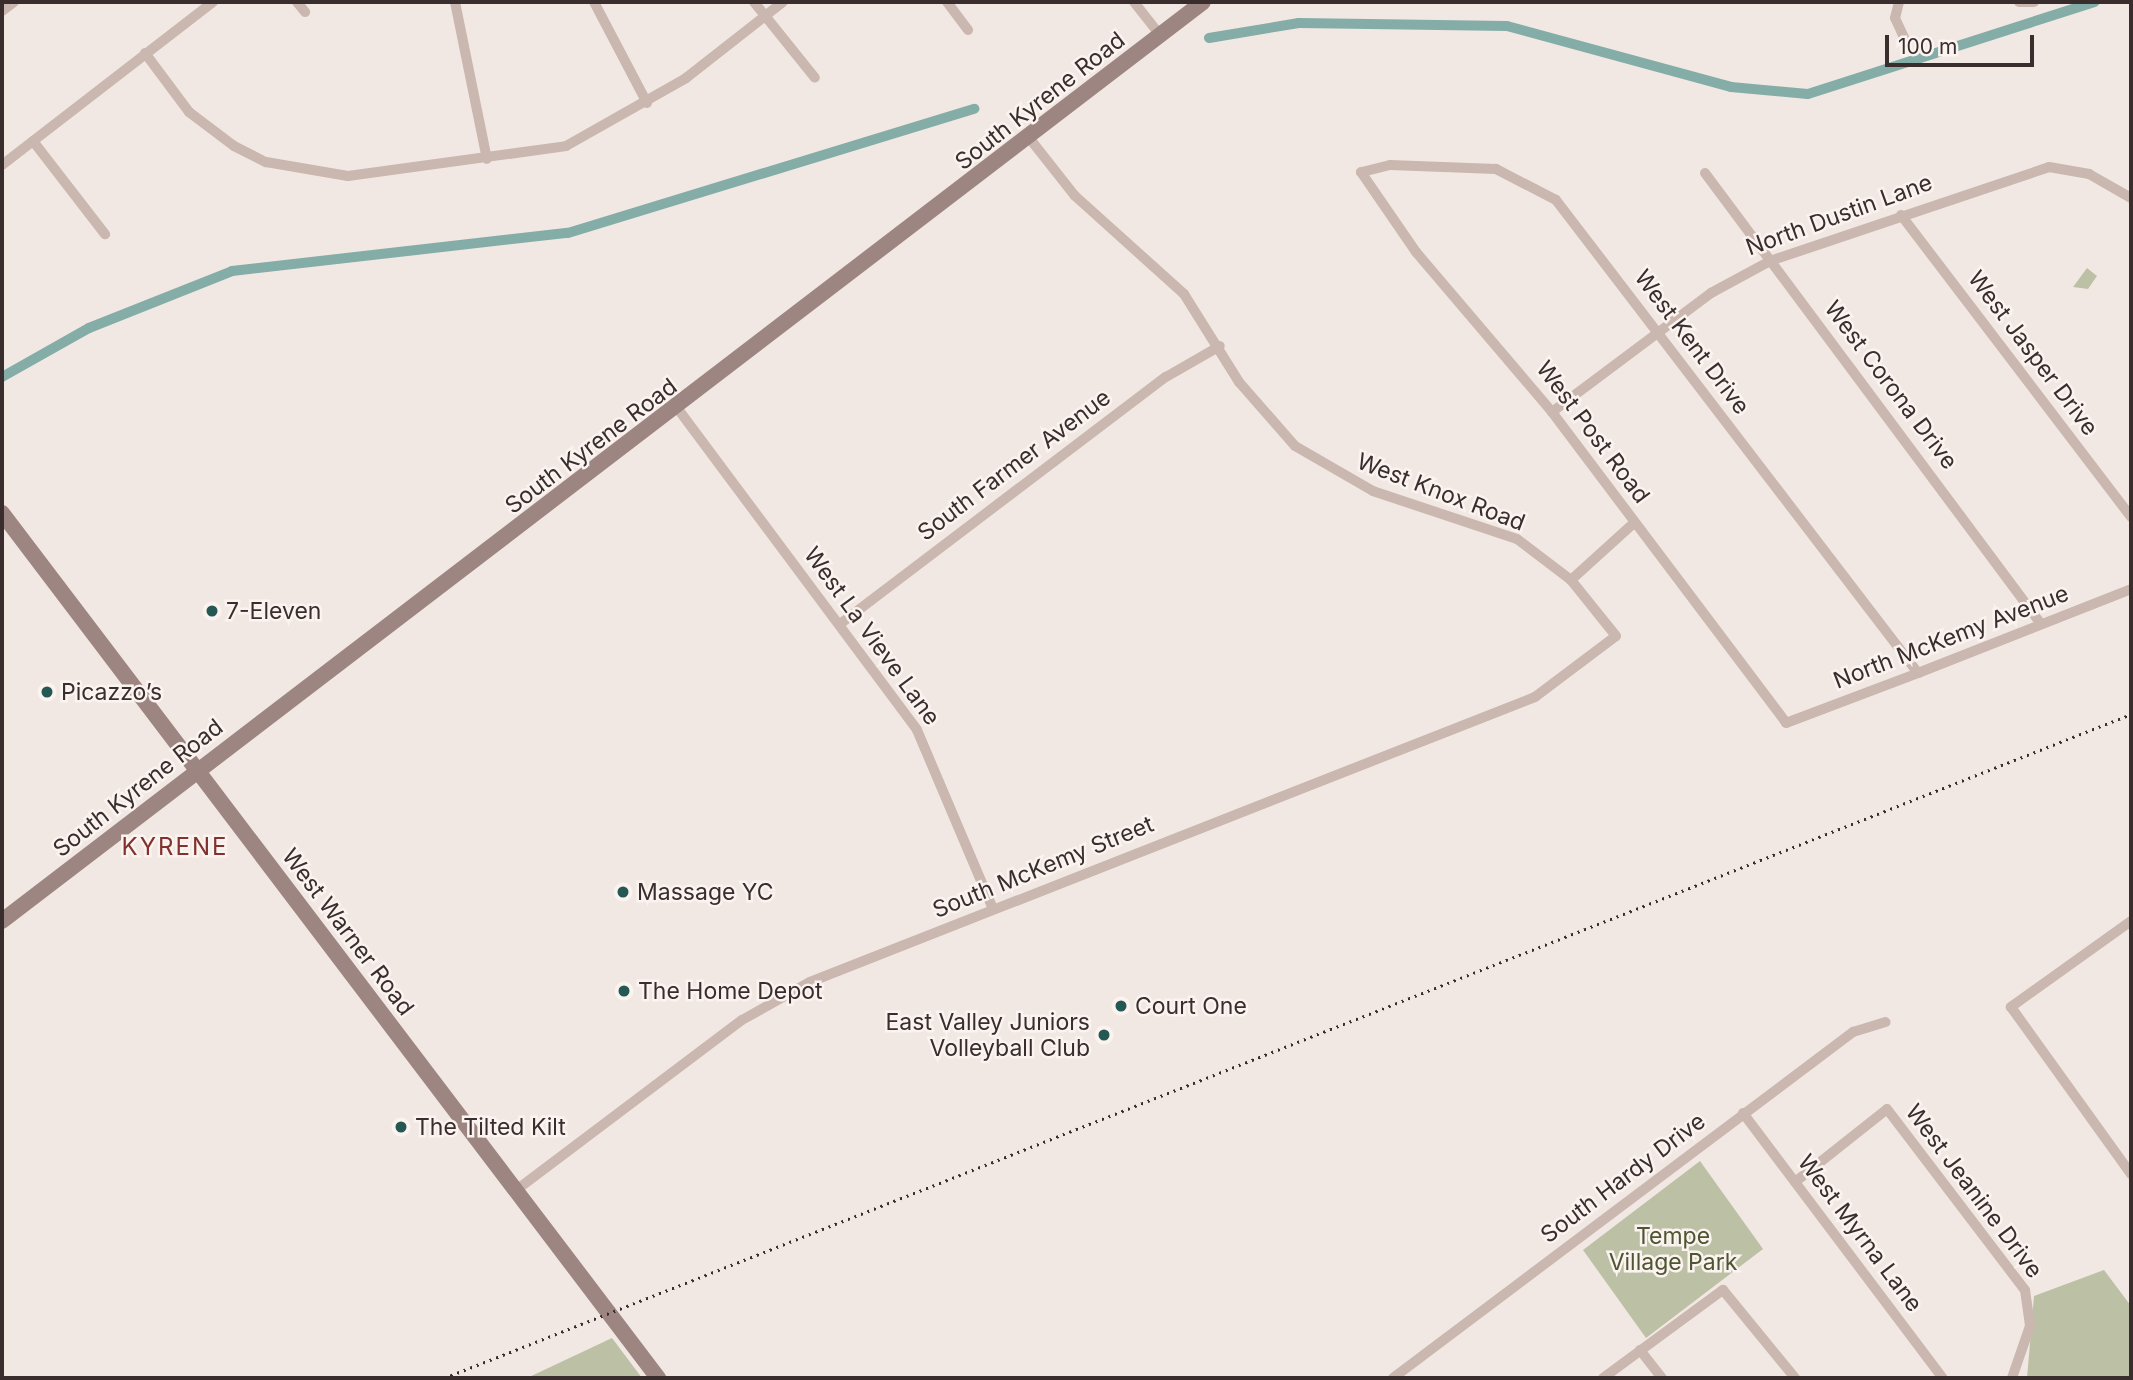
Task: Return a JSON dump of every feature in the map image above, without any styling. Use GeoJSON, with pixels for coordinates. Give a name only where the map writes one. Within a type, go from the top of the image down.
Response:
{"type":"FeatureCollection","features":[{"type":"Feature","properties":{"kind":"main road","name":"South Kyrene Road"},"geometry":{"type":"LineString","coordinates":[[2,921],[197,770],[678,409],[1030,139],[1203,2]]}},
{"type":"Feature","properties":{"kind":"main road","name":"West Warner Road"},"geometry":{"type":"LineString","coordinates":[[2,513],[658,1378]]}},
{"type":"Feature","properties":{"kind":"street"},"geometry":{"type":"LineString","coordinates":[[2,11],[14,2]]}},
{"type":"Feature","properties":{"kind":"street"},"geometry":{"type":"LineString","coordinates":[[2,165],[213,2]]}},
{"type":"Feature","properties":{"kind":"street"},"geometry":{"type":"LineString","coordinates":[[297,2],[305,12]]}},
{"type":"Feature","properties":{"kind":"street"},"geometry":{"type":"LineString","coordinates":[[455,2],[487,159]]}},
{"type":"Feature","properties":{"kind":"street"},"geometry":{"type":"LineString","coordinates":[[594,2],[647,103]]}},
{"type":"Feature","properties":{"kind":"street"},"geometry":{"type":"LineString","coordinates":[[754,2],[815,78]]}},
{"type":"Feature","properties":{"kind":"street"},"geometry":{"type":"LineString","coordinates":[[145,53],[189,111],[265,162],[348,176],[487,159],[566,146],[647,103],[783,2]]}},
{"type":"Feature","properties":{"kind":"street"},"geometry":{"type":"LineString","coordinates":[[947,2],[968,30]]}},
{"type":"Feature","properties":{"kind":"street"},"geometry":{"type":"LineString","coordinates":[[1134,2],[1160,35]]}},
{"type":"Feature","properties":{"kind":"street"},"geometry":{"type":"LineString","coordinates":[[1899,2],[1895,18],[1906,42]]}},
{"type":"Feature","properties":{"kind":"street"},"geometry":{"type":"LineString","coordinates":[[2020,4],[2034,2]]}},
{"type":"Feature","properties":{"kind":"street","name":"West Knox Road"},"geometry":{"type":"LineString","coordinates":[[1030,139],[1075,196],[1184,293],[1258,408],[1330,471],[1517,539],[1571,580],[1616,636]]}},
{"type":"Feature","properties":{"kind":"street"},"geometry":{"type":"LineString","coordinates":[[33,141],[105,234]]}},
{"type":"Feature","properties":{"kind":"street","name":"West Kent Drive"},"geometry":{"type":"LineString","coordinates":[[1361,172],[1390,165],[1496,169],[1527,181],[1556,200],[1918,673]]}},
{"type":"Feature","properties":{"kind":"street","name":"North Dustin Lane"},"geometry":{"type":"LineString","coordinates":[[1552,412],[1740,274],[1770,261],[2049,167],[2089,174],[2131,198]]}},
{"type":"Feature","properties":{"kind":"street","name":"West Post Road"},"geometry":{"type":"LineString","coordinates":[[1361,172],[1416,251],[1552,412],[1786,723]]}},
{"type":"Feature","properties":{"kind":"street","name":"West Corona Drive"},"geometry":{"type":"LineString","coordinates":[[1705,173],[2041,624]]}},
{"type":"Feature","properties":{"kind":"street","name":"West Jasper Drive"},"geometry":{"type":"LineString","coordinates":[[1901,215],[2131,517]]}},
{"type":"Feature","properties":{"kind":"street","name":"South Farmer Avenue"},"geometry":{"type":"LineString","coordinates":[[840,624],[1156,383],[1220,346]]}},
{"type":"Feature","properties":{"kind":"street","name":"West La Vieve Lane"},"geometry":{"type":"LineString","coordinates":[[678,409],[840,624],[926,746],[993,909]]}},
{"type":"Feature","properties":{"kind":"street"},"geometry":{"type":"LineString","coordinates":[[1571,580],[1635,522]]}},
{"type":"Feature","properties":{"kind":"street","name":"North McKemy Avenue"},"geometry":{"type":"LineString","coordinates":[[1786,723],[2131,589]]}},
{"type":"Feature","properties":{"kind":"street","name":"South McKemy Street"},"geometry":{"type":"LineString","coordinates":[[515,1191],[762,1007],[993,909],[1535,697],[1616,636]]}},
{"type":"Feature","properties":{"kind":"street"},"geometry":{"type":"LineString","coordinates":[[2130,920],[2011,1007],[2131,1174]]}},
{"type":"Feature","properties":{"kind":"street","name":"South Hardy Drive"},"geometry":{"type":"LineString","coordinates":[[1393,1378],[1853,1032],[1885,1021]]}},
{"type":"Feature","properties":{"kind":"street","name":"West Jeanine Drive"},"geometry":{"type":"LineString","coordinates":[[1795,1182],[1887,1109],[2025,1290],[2030,1326],[2012,1378]]}},
{"type":"Feature","properties":{"kind":"street","name":"West Myrna Lane"},"geometry":{"type":"LineString","coordinates":[[1743,1113],[1943,1378]]}},
{"type":"Feature","properties":{"kind":"street"},"geometry":{"type":"LineString","coordinates":[[1603,1378],[1723,1290],[1795,1378]]}},
{"type":"Feature","properties":{"kind":"street"},"geometry":{"type":"LineString","coordinates":[[1640,1350],[1662,1378]]}},
{"type":"Feature","properties":{"kind":"green space"},"geometry":{"type":"Polygon","coordinates":[[[2087,268],[2097,276],[2088,289],[2073,287],[2087,268]]]}},
{"type":"Feature","properties":{"kind":"green space","name":"Tempe Village Park"},"geometry":{"type":"Polygon","coordinates":[[[1700,1161],[1763,1249],[1646,1338],[1583,1250],[1700,1161]]]}},
{"type":"Feature","properties":{"kind":"green space"},"geometry":{"type":"Polygon","coordinates":[[[2104,1270],[2131,1306],[2131,1378],[2027,1378],[2034,1296],[2104,1270]]]}},
{"type":"Feature","properties":{"kind":"green space"},"geometry":{"type":"Polygon","coordinates":[[[612,1338],[642,1378],[527,1378],[612,1338]]]}},
{"type":"Feature","properties":{"kind":"waterway"},"geometry":{"type":"LineString","coordinates":[[1209,38],[1299,23],[1507,26],[1731,87],[1808,94],[2095,2]]}},
{"type":"Feature","properties":{"kind":"waterway"},"geometry":{"type":"LineString","coordinates":[[2,377],[89,328],[232,271],[568,233],[974,109]]}},
{"type":"Feature","properties":{"kind":"railway"},"geometry":{"type":"LineString","coordinates":[[444,1378],[2131,714]]}},
{"type":"Feature","properties":{"kind":"place","name":"7-Eleven"},"geometry":{"type":"Point","coordinates":[212,611]}},
{"type":"Feature","properties":{"kind":"place","name":"Picazzo’s"},"geometry":{"type":"Point","coordinates":[47,692]}},
{"type":"Feature","properties":{"kind":"place","name":"Massage YC"},"geometry":{"type":"Point","coordinates":[623,892]}},
{"type":"Feature","properties":{"kind":"place","name":"The Home Depot"},"geometry":{"type":"Point","coordinates":[624,991]}},
{"type":"Feature","properties":{"kind":"place","name":"Court One"},"geometry":{"type":"Point","coordinates":[1121,1006]}},
{"type":"Feature","properties":{"kind":"place","name":"East Valley Juniors Volleyball Club"},"geometry":{"type":"Point","coordinates":[1104,1035]}},
{"type":"Feature","properties":{"kind":"place","name":"The Tilted Kilt"},"geometry":{"type":"Point","coordinates":[401,1127]}},
{"type":"Feature","properties":{"kind":"district","name":"KYRENE"},"geometry":{"type":"Point","coordinates":[175,847]}}]}
